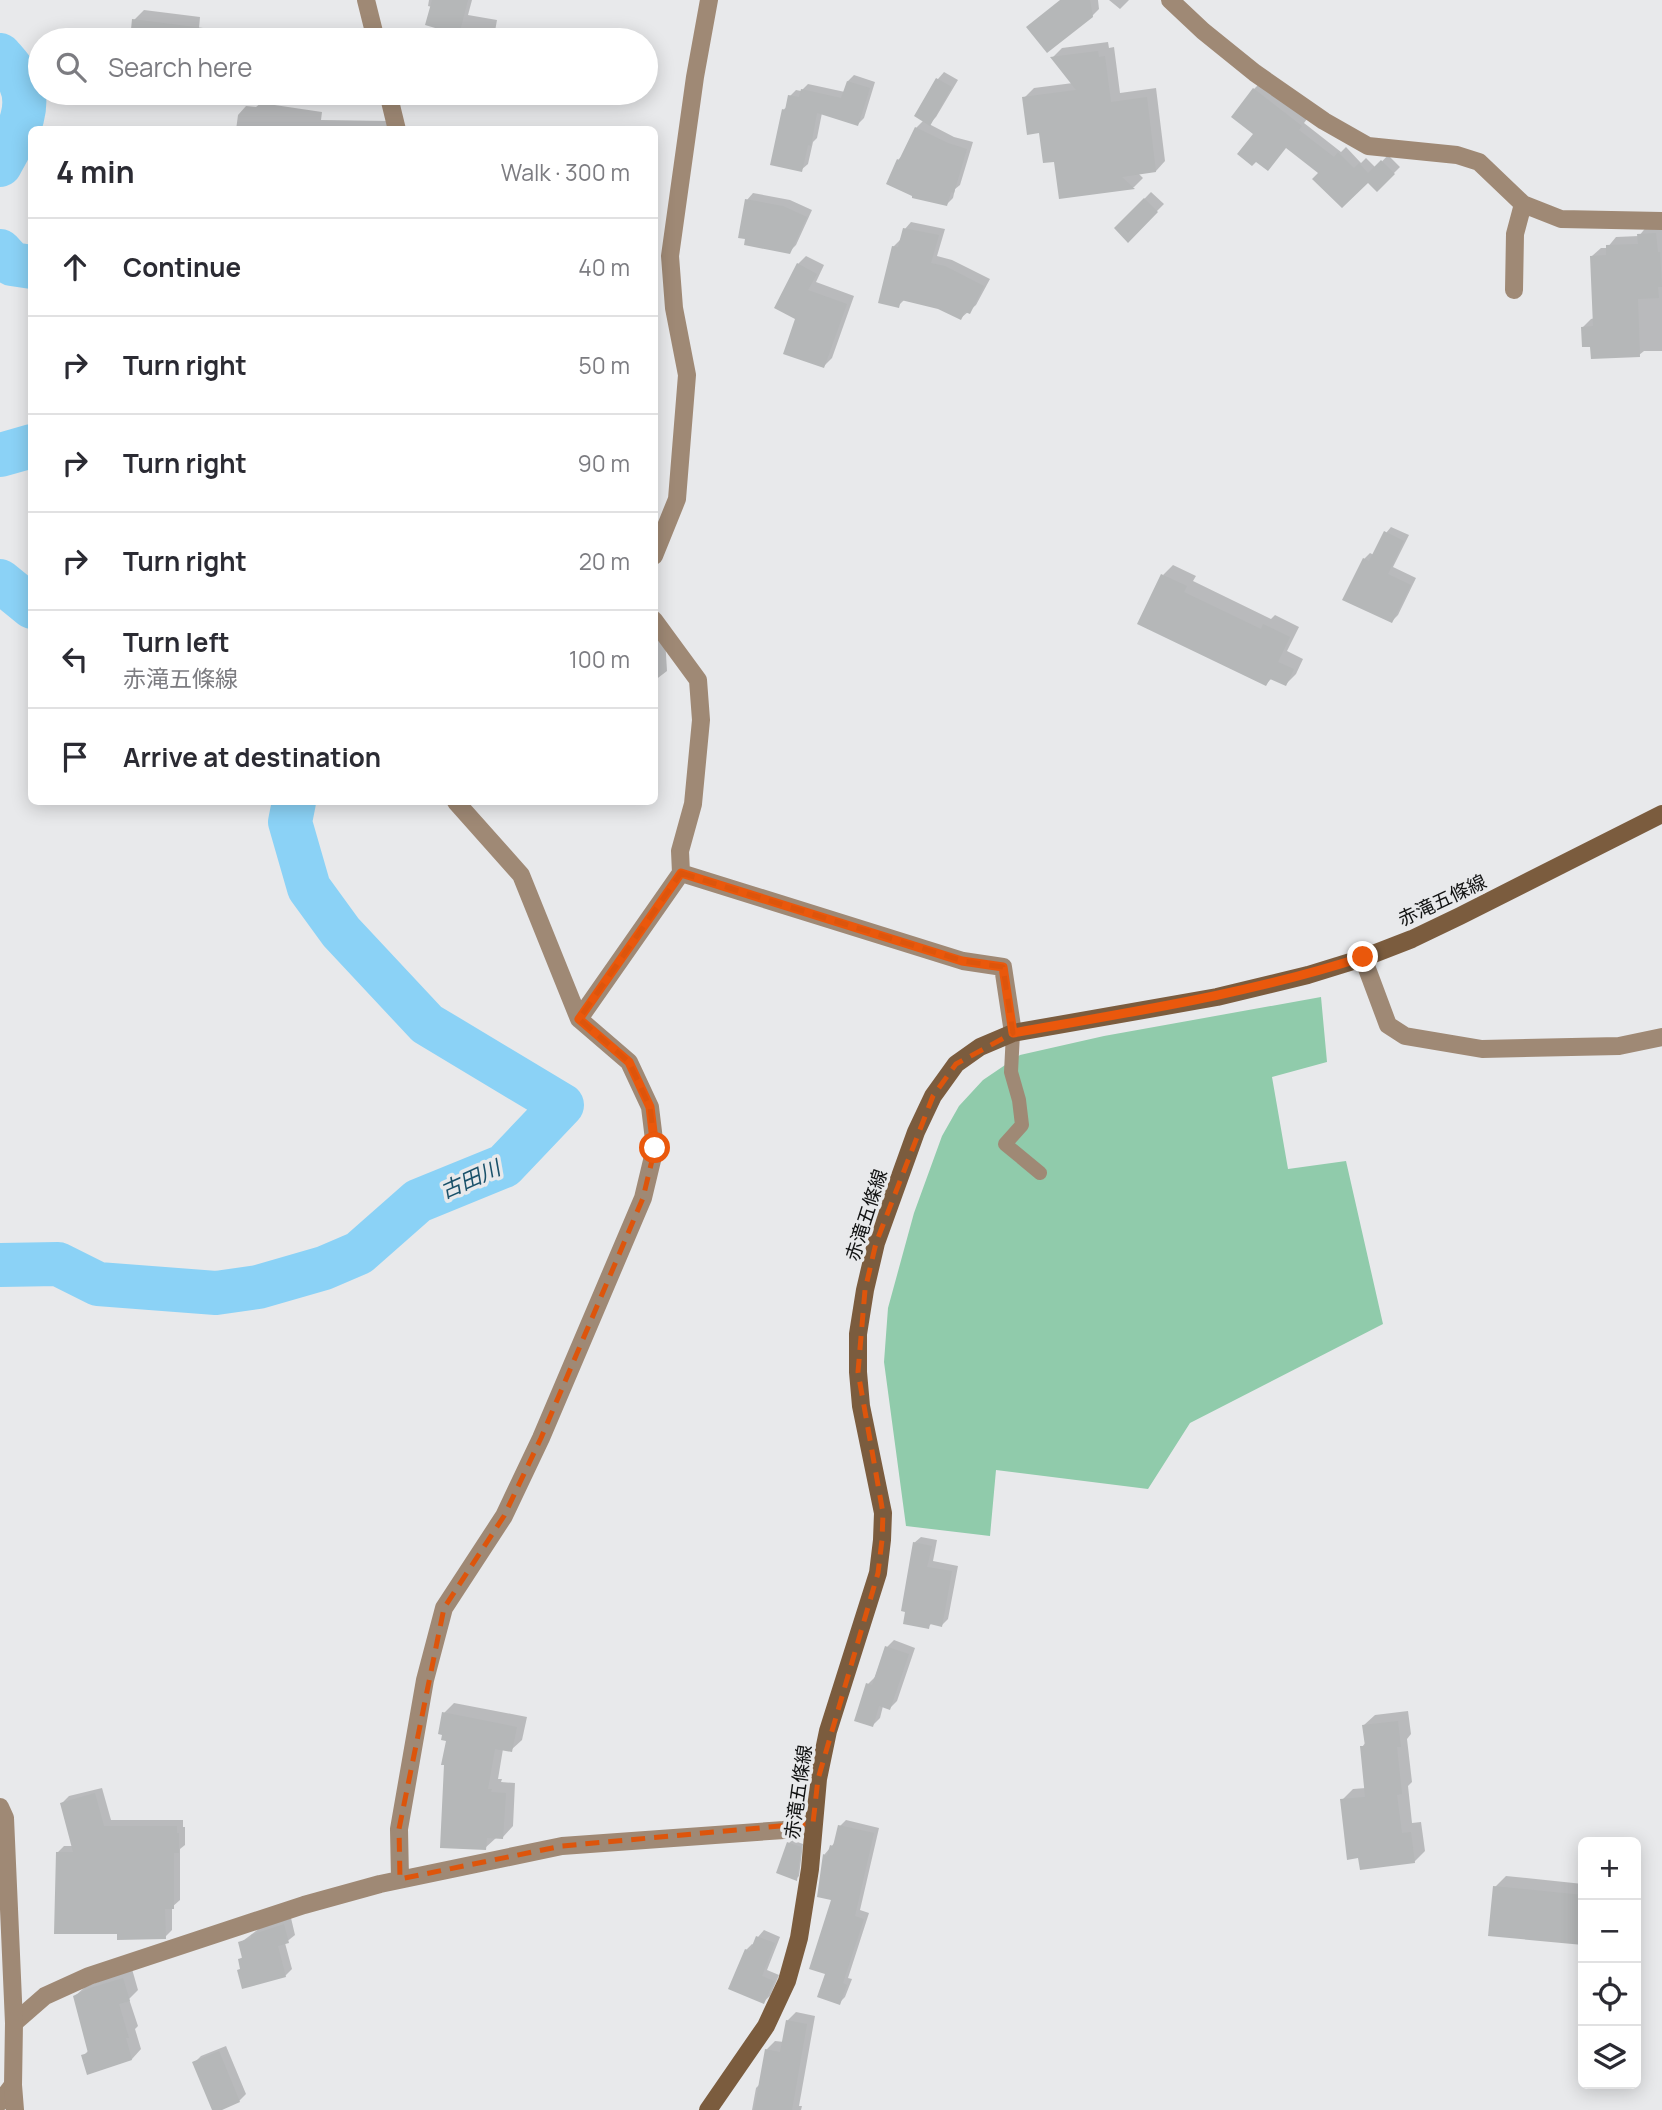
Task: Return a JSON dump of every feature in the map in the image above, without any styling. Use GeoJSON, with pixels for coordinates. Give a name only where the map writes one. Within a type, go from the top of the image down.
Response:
{"type":"FeatureCollection","features":[{"type":"Feature","properties":{"kind":"main road","name":"赤滝五條線"},"geometry":{"type":"LineString","coordinates":[[708,2110],[766,2026],[787,1981],[799,1938],[810,1869],[818,1779],[828,1731],[878,1573],[882,1541],[883,1513],[861,1406],[858,1372],[858,1334],[865,1290],[876,1243],[916,1132],[933,1096],[956,1064],[979,1047],[1013,1033],[1217,997],[1308,975],[1363,957],[1412,939],[1662,814]]}},
{"type":"Feature","properties":{"kind":"street"},"geometry":{"type":"LineString","coordinates":[[366,0],[373,28]]}},
{"type":"Feature","properties":{"kind":"street"},"geometry":{"type":"LineString","coordinates":[[658,546],[677,499],[687,375],[662,259],[709,0]]}},
{"type":"Feature","properties":{"kind":"street"},"geometry":{"type":"LineString","coordinates":[[1170,0],[1255,73],[1324,121],[1368,146],[1457,155],[1479,162],[1522,204],[1561,219],[1662,221]]}},
{"type":"Feature","properties":{"kind":"street"},"geometry":{"type":"LineString","coordinates":[[391,105],[396,126]]}},
{"type":"Feature","properties":{"kind":"street"},"geometry":{"type":"LineString","coordinates":[[1514,289],[1515,234],[1522,204]]}},
{"type":"Feature","properties":{"kind":"street"},"geometry":{"type":"LineString","coordinates":[[579,1019],[681,873],[680,851],[693,804],[701,720],[698,680],[658,625]]}},
{"type":"Feature","properties":{"kind":"street"},"geometry":{"type":"LineString","coordinates":[[400,1879],[399,1829],[425,1680],[444,1608],[504,1516],[541,1438],[643,1198],[655,1148],[650,1107],[629,1062],[579,1019],[521,875],[459,805]]}},
{"type":"Feature","properties":{"kind":"street"},"geometry":{"type":"LineString","coordinates":[[681,873],[962,961],[1003,967],[1013,1033]]}},
{"type":"Feature","properties":{"kind":"street"},"geometry":{"type":"LineString","coordinates":[[1363,957],[1388,1024],[1405,1036],[1482,1049],[1619,1046],[1662,1037]]}},
{"type":"Feature","properties":{"kind":"street"},"geometry":{"type":"LineString","coordinates":[[0,1807],[5,1818],[15,2110]]}},
{"type":"Feature","properties":{"kind":"street"},"geometry":{"type":"LineString","coordinates":[[14,2024],[45,1996],[89,1976],[304,1905],[400,1879],[562,1846],[784,1830],[813,1823]]}},
{"type":"Feature","properties":{"kind":"street"},"geometry":{"type":"LineString","coordinates":[[0,2102],[13,2085]]}},
{"type":"Feature","properties":{"kind":"lane"},"geometry":{"type":"LineString","coordinates":[[1013,1033],[1011,1072],[1020,1100],[1022,1125],[1005,1144],[1040,1173]]}},
{"type":"Feature","properties":{"kind":"highlighted area"},"geometry":{"type":"Polygon","coordinates":[[[681,873],[963,961],[1003,967],[1013,1033],[956,1064],[933,1096],[876,1243],[865,1290],[858,1372],[883,1513],[882,1540],[878,1573],[818,1779],[813,1823],[562,1846],[400,1879],[399,1829],[444,1608],[504,1516],[541,1438],[643,1198],[655,1148],[650,1107],[629,1062],[579,1019],[681,873]]]}},
{"type":"Feature","properties":{"kind":"green space"},"geometry":{"type":"Polygon","coordinates":[[[1321,997],[1327,1062],[1272,1077],[1288,1169],[1346,1161],[1383,1324],[1190,1423],[1148,1489],[996,1470],[990,1536],[906,1526],[884,1362],[888,1308],[914,1213],[942,1136],[959,1106],[983,1080],[1020,1055],[1104,1036],[1321,997]]]}},
{"type":"Feature","properties":{"kind":"building"},"geometry":{"type":"Polygon","coordinates":[[[432,0],[468,0],[461,28],[435,28],[425,25],[432,0]]]}},
{"type":"Feature","properties":{"kind":"building"},"geometry":{"type":"Polygon","coordinates":[[[1060,0],[1090,0],[1093,17],[1047,53],[1026,27],[1060,0]]]}},
{"type":"Feature","properties":{"kind":"building"},"geometry":{"type":"Polygon","coordinates":[[[132,19],[203,28],[131,28],[132,19]]]}},
{"type":"Feature","properties":{"kind":"building"},"geometry":{"type":"Polygon","coordinates":[[[1098,51],[1099,57],[1105,56],[1111,102],[1147,97],[1156,172],[1122,177],[1135,189],[1059,199],[1054,162],[1043,163],[1039,133],[1027,135],[1022,97],[1076,90],[1050,57],[1098,51]]]}},
{"type":"Feature","properties":{"kind":"building"},"geometry":{"type":"Polygon","coordinates":[[[936,78],[952,87],[930,126],[914,116],[936,78]]]}},
{"type":"Feature","properties":{"kind":"building"},"geometry":{"type":"Polygon","coordinates":[[[847,81],[870,88],[858,126],[817,113],[811,146],[808,145],[802,172],[770,165],[782,109],[785,110],[788,95],[799,97],[801,89],[841,98],[847,81]]]}},
{"type":"Feature","properties":{"kind":"building"},"geometry":{"type":"Polygon","coordinates":[[[1253,88],[1302,126],[1299,130],[1334,157],[1338,152],[1354,168],[1359,163],[1368,173],[1381,160],[1395,174],[1377,192],[1368,183],[1342,208],[1312,179],[1318,173],[1286,148],[1268,171],[1256,162],[1252,166],[1237,154],[1253,134],[1231,117],[1253,88]]]}},
{"type":"Feature","properties":{"kind":"building"},"geometry":{"type":"Polygon","coordinates":[[[915,127],[967,149],[954,193],[951,192],[947,206],[912,198],[886,184],[915,127]]]}},
{"type":"Feature","properties":{"kind":"building"},"geometry":{"type":"Polygon","coordinates":[[[1144,198],[1158,212],[1128,243],[1114,228],[1144,198]]]}},
{"type":"Feature","properties":{"kind":"building"},"geometry":{"type":"Polygon","coordinates":[[[745,199],[783,206],[807,217],[790,254],[744,245],[745,239],[738,238],[745,199]]]}},
{"type":"Feature","properties":{"kind":"building"},"geometry":{"type":"Polygon","coordinates":[[[903,228],[939,235],[931,263],[945,266],[984,286],[970,314],[965,312],[961,320],[938,309],[901,300],[899,308],[878,303],[892,246],[898,247],[903,228]]]}},
{"type":"Feature","properties":{"kind":"building"},"geometry":{"type":"Polygon","coordinates":[[[1656,233],[1662,287],[1658,287],[1659,298],[1638,299],[1640,357],[1591,359],[1590,347],[1582,347],[1581,327],[1593,326],[1590,256],[1606,255],[1606,245],[1638,244],[1637,234],[1656,233]]]}},
{"type":"Feature","properties":{"kind":"building"},"geometry":{"type":"Polygon","coordinates":[[[797,263],[817,274],[808,290],[847,304],[824,368],[783,354],[795,319],[774,308],[797,263]]]}},
{"type":"Feature","properties":{"kind":"building"},"geometry":{"type":"Polygon","coordinates":[[[1384,531],[1404,541],[1388,574],[1411,585],[1392,623],[1342,600],[1363,558],[1369,561],[1384,531]]]}},
{"type":"Feature","properties":{"kind":"building"},"geometry":{"type":"Polygon","coordinates":[[[1161,574],[1187,586],[1184,592],[1261,629],[1263,624],[1290,637],[1278,662],[1294,669],[1286,686],[1270,679],[1266,686],[1137,624],[1161,574]]]}},
{"type":"Feature","properties":{"kind":"building"},"geometry":{"type":"Polygon","coordinates":[[[913,1542],[932,1546],[927,1567],[952,1571],[942,1627],[930,1624],[929,1629],[903,1624],[905,1612],[901,1611],[913,1542]]]}},
{"type":"Feature","properties":{"kind":"building"},"geometry":{"type":"Polygon","coordinates":[[[885,1646],[909,1654],[890,1710],[879,1706],[873,1727],[854,1721],[866,1683],[872,1685],[885,1646]]]}},
{"type":"Feature","properties":{"kind":"building"},"geometry":{"type":"Polygon","coordinates":[[[442,1712],[517,1727],[512,1752],[495,1749],[488,1789],[492,1789],[491,1792],[506,1793],[503,1839],[487,1838],[486,1850],[440,1848],[444,1765],[441,1765],[446,1741],[441,1740],[442,1735],[438,1734],[442,1712]]]}},
{"type":"Feature","properties":{"kind":"building"},"geometry":{"type":"Polygon","coordinates":[[[1398,1721],[1401,1747],[1397,1747],[1402,1794],[1397,1795],[1402,1833],[1411,1832],[1415,1863],[1360,1870],[1358,1858],[1347,1860],[1340,1799],[1365,1797],[1360,1746],[1365,1746],[1362,1725],[1398,1721]]]}},
{"type":"Feature","properties":{"kind":"building"},"geometry":{"type":"Polygon","coordinates":[[[95,1793],[104,1826],[177,1826],[179,1853],[174,1853],[174,1909],[165,1909],[166,1939],[117,1940],[117,1934],[54,1934],[56,1852],[73,1852],[60,1803],[95,1793]]]}},
{"type":"Feature","properties":{"kind":"building"},"geometry":{"type":"Polygon","coordinates":[[[838,1825],[874,1833],[855,1916],[864,1919],[843,1983],[847,1985],[840,2005],[817,1997],[825,1974],[809,1969],[831,1900],[817,1897],[823,1854],[827,1856],[830,1845],[833,1846],[838,1825]]]}},
{"type":"Feature","properties":{"kind":"building"},"geometry":{"type":"Polygon","coordinates":[[[787,1842],[801,1847],[797,1881],[776,1873],[787,1842]]]}},
{"type":"Feature","properties":{"kind":"building"},"geometry":{"type":"Polygon","coordinates":[[[1493,1886],[1578,1894],[1578,1945],[1488,1936],[1493,1886]]]}},
{"type":"Feature","properties":{"kind":"building"},"geometry":{"type":"Polygon","coordinates":[[[284,1924],[289,1943],[278,1946],[286,1977],[242,1989],[237,1970],[240,1969],[238,1959],[242,1958],[238,1942],[284,1924]]]}},
{"type":"Feature","properties":{"kind":"building"},"geometry":{"type":"Polygon","coordinates":[[[756,1936],[775,1943],[762,1976],[774,1981],[764,2004],[728,1989],[745,1949],[750,1951],[756,1936]]]}},
{"type":"Feature","properties":{"kind":"building"},"geometry":{"type":"Polygon","coordinates":[[[123,1978],[130,2001],[119,2004],[132,2060],[87,2075],[81,2055],[88,2053],[73,1996],[123,1978]]]}},
{"type":"Feature","properties":{"kind":"building"},"geometry":{"type":"Polygon","coordinates":[[[786,2020],[807,2024],[792,2110],[754,2110],[765,2049],[780,2052],[786,2020]]]}},
{"type":"Feature","properties":{"kind":"building"},"geometry":{"type":"Polygon","coordinates":[[[219,2051],[240,2102],[222,2110],[212,2110],[192,2062],[219,2051]]]}},
{"type":"Feature","properties":{"kind":"waterway","name":"古田川"},"geometry":{"type":"LineString","coordinates":[[0,55],[17,77],[24,99],[21,122],[0,165]]}},
{"type":"Feature","properties":{"kind":"waterway","name":"古田川"},"geometry":{"type":"LineString","coordinates":[[0,251],[12,264],[28,266]]}},
{"type":"Feature","properties":{"kind":"waterway","name":"古田川"},"geometry":{"type":"LineString","coordinates":[[0,455],[28,447]]}},
{"type":"Feature","properties":{"kind":"waterway","name":"古田川"},"geometry":{"type":"LineString","coordinates":[[0,581],[28,604]]}},
{"type":"Feature","properties":{"kind":"waterway","name":"古田川"},"geometry":{"type":"LineString","coordinates":[[0,1265],[58,1264],[98,1284],[216,1293],[258,1287],[324,1268],[359,1253],[418,1201],[504,1166],[562,1105],[427,1024],[341,932],[309,888],[290,822],[293,805]]}},
{"type":"Feature","properties":{"kind":"route"},"geometry":{"type":"LineString","coordinates":[[655,1148],[650,1107],[629,1062],[579,1019],[681,873],[962,961],[1003,967],[1013,1033],[1217,997],[1308,975],[1363,957]]}}]}
